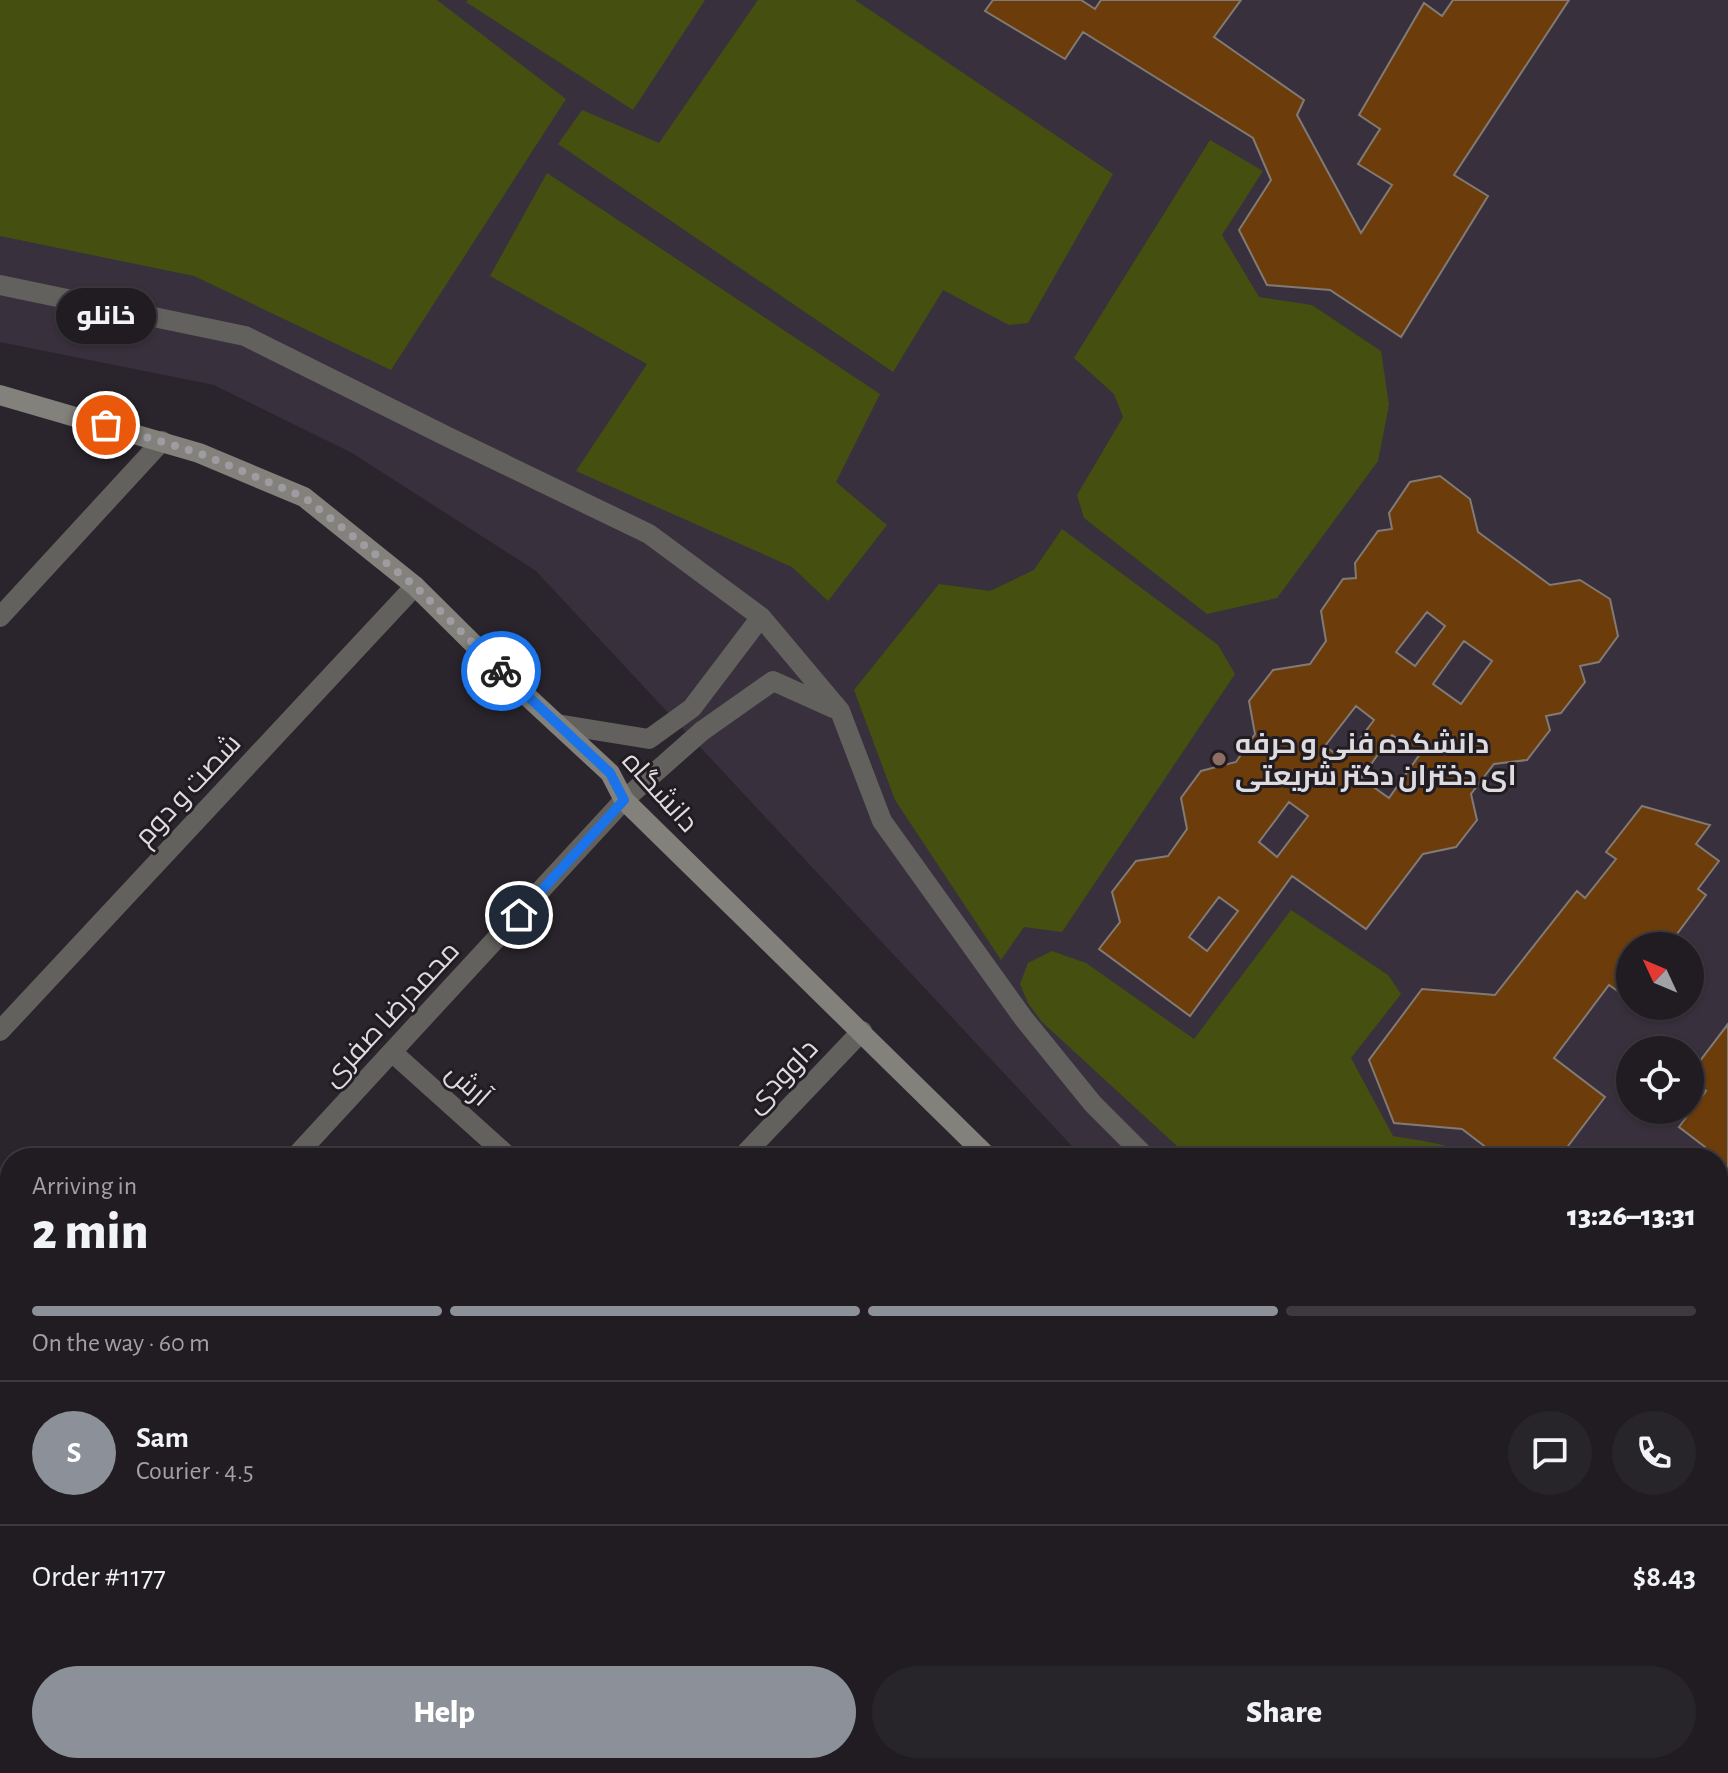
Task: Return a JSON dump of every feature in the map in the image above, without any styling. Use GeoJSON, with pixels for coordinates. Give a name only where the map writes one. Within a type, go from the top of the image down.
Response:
{"type":"FeatureCollection","features":[{"type":"Feature","properties":{"kind":"street"},"geometry":{"type":"LineString","coordinates":[[0,285],[245,336],[649,534],[761,617],[840,711],[882,821],[1024,1019],[1093,1104],[1137,1148]]}},
{"type":"Feature","properties":{"kind":"street","name":"دانشگاه"},"geometry":{"type":"LineString","coordinates":[[0,395],[199,453],[304,497],[415,586],[610,773],[624,800],[979,1148]]}},
{"type":"Feature","properties":{"kind":"street"},"geometry":{"type":"LineString","coordinates":[[0,617],[162,441]]}},
{"type":"Feature","properties":{"kind":"street","name":"شصت و دوم"},"geometry":{"type":"LineString","coordinates":[[0,1031],[415,586]]}},
{"type":"Feature","properties":{"kind":"street"},"geometry":{"type":"LineString","coordinates":[[557,724],[649,739],[692,708],[761,617]]}},
{"type":"Feature","properties":{"kind":"street","name":"محمدرضا صفری"},"geometry":{"type":"LineString","coordinates":[[303,1148],[624,800],[702,731],[773,681],[840,711]]}},
{"type":"Feature","properties":{"kind":"street","name":"داوودی"},"geometry":{"type":"LineString","coordinates":[[751,1148],[862,1031]]}},
{"type":"Feature","properties":{"kind":"street","name":"آرش"},"geometry":{"type":"LineString","coordinates":[[392,1052],[499,1148]]}},
{"type":"Feature","properties":{"kind":"shaded area","name":"دانشکده فنی و حرفه ای دختران دکتر شریعتی"},"geometry":{"type":"Polygon","coordinates":[[[0,0],[1728,0],[1728,1148],[1074,1148],[536,571],[352,453],[214,385],[0,342],[0,0]]]}},
{"type":"Feature","properties":{"kind":"green space"},"geometry":{"type":"Polygon","coordinates":[[[0,0],[437,0],[566,99],[391,370],[194,276],[0,236],[0,0]]]}},
{"type":"Feature","properties":{"kind":"green space"},"geometry":{"type":"Polygon","coordinates":[[[705,0],[633,110],[466,2],[705,0]]]}},
{"type":"Feature","properties":{"kind":"green space"},"geometry":{"type":"Polygon","coordinates":[[[758,0],[855,0],[1113,174],[1028,323],[1009,325],[943,290],[893,372],[558,144],[582,110],[659,143],[758,0]]]}},
{"type":"Feature","properties":{"kind":"green space"},"geometry":{"type":"Polygon","coordinates":[[[1210,140],[1263,171],[1222,235],[1259,297],[1312,305],[1381,351],[1389,405],[1378,461],[1277,598],[1207,614],[1084,518],[1077,495],[1123,417],[1114,394],[1074,358],[1210,140]]]}},
{"type":"Feature","properties":{"kind":"green space"},"geometry":{"type":"Polygon","coordinates":[[[547,173],[880,394],[836,482],[887,525],[828,601],[792,567],[576,471],[647,364],[490,276],[547,173]]]}},
{"type":"Feature","properties":{"kind":"green space"},"geometry":{"type":"Polygon","coordinates":[[[1062,529],[1218,645],[1235,674],[1062,932],[1024,927],[1001,960],[895,800],[854,690],[939,584],[990,591],[1034,570],[1062,529]]]}},
{"type":"Feature","properties":{"kind":"green space"},"geometry":{"type":"Polygon","coordinates":[[[1291,910],[1388,975],[1401,994],[1351,1058],[1393,1136],[1451,1148],[1178,1147],[1041,1021],[1028,1003],[1020,984],[1028,963],[1052,951],[1086,963],[1194,1039],[1291,910]]]}},
{"type":"Feature","properties":{"kind":"building"},"geometry":{"type":"Polygon","coordinates":[[[993,0],[1081,0],[1095,9],[1101,0],[1241,0],[1214,37],[1304,100],[1297,115],[1361,233],[1392,185],[1358,164],[1380,129],[1359,115],[1424,3],[1442,16],[1453,0],[1569,0],[1454,175],[1488,196],[1401,337],[1330,290],[1267,285],[1239,230],[1271,180],[1253,138],[1083,32],[1065,59],[985,11],[993,0]]]}},
{"type":"Feature","properties":{"kind":"building"},"geometry":{"type":"Polygon","coordinates":[[[1440,476],[1470,499],[1478,532],[1550,585],[1580,580],[1610,599],[1618,636],[1599,662],[1580,666],[1585,682],[1561,713],[1546,716],[1550,730],[1527,760],[1494,764],[1471,794],[1477,820],[1456,847],[1423,854],[1366,929],[1292,876],[1190,1016],[1099,949],[1120,922],[1112,892],[1136,861],[1168,856],[1187,829],[1181,798],[1201,771],[1236,762],[1255,734],[1249,701],[1273,670],[1310,664],[1326,641],[1321,611],[1343,579],[1356,578],[1355,563],[1378,531],[1392,529],[1389,513],[1410,482],[1440,476]],[[1427,612],[1396,652],[1415,666],[1445,626],[1427,612]],[[1464,641],[1433,684],[1461,704],[1492,661],[1464,641]],[[1356,706],[1325,746],[1344,760],[1374,720],[1356,706]],[[1392,735],[1361,778],[1389,798],[1420,754],[1392,735]],[[1289,802],[1259,842],[1277,857],[1308,816],[1289,802]],[[1219,897],[1189,937],[1207,951],[1238,911],[1219,897]]]}},
{"type":"Feature","properties":{"kind":"building"},"geometry":{"type":"Polygon","coordinates":[[[1642,806],[1710,825],[1696,844],[1719,861],[1698,889],[1706,895],[1678,932],[1616,932],[1616,990],[1609,985],[1554,1058],[1605,1097],[1567,1148],[1487,1148],[1462,1129],[1394,1123],[1369,1060],[1422,989],[1495,995],[1577,891],[1585,898],[1616,859],[1606,852],[1642,806]]]}},
{"type":"Feature","properties":{"kind":"building"},"geometry":{"type":"Polygon","coordinates":[[[1728,1024],[1728,1148],[1704,1148],[1679,1127],[1681,1124],[1704,1124],[1704,1056],[1728,1024]]]}},
{"type":"Feature","properties":{"kind":"way so far"},"geometry":{"type":"LineString","coordinates":[[106,425],[199,453],[304,497],[415,586],[501,671]]}},
{"type":"Feature","properties":{"kind":"place","name":"خانلو"},"geometry":{"type":"Point","coordinates":[106,425]}},
{"type":"Feature","properties":{"kind":"place","name":"دانشکده فنی و حرفه ای دختران دکتر شریعتی"},"geometry":{"type":"Point","coordinates":[1219,759]}},
{"type":"Feature","properties":{"kind":"route"},"geometry":{"type":"LineString","coordinates":[[501,671],[610,773],[624,800],[519,915]]}}]}
